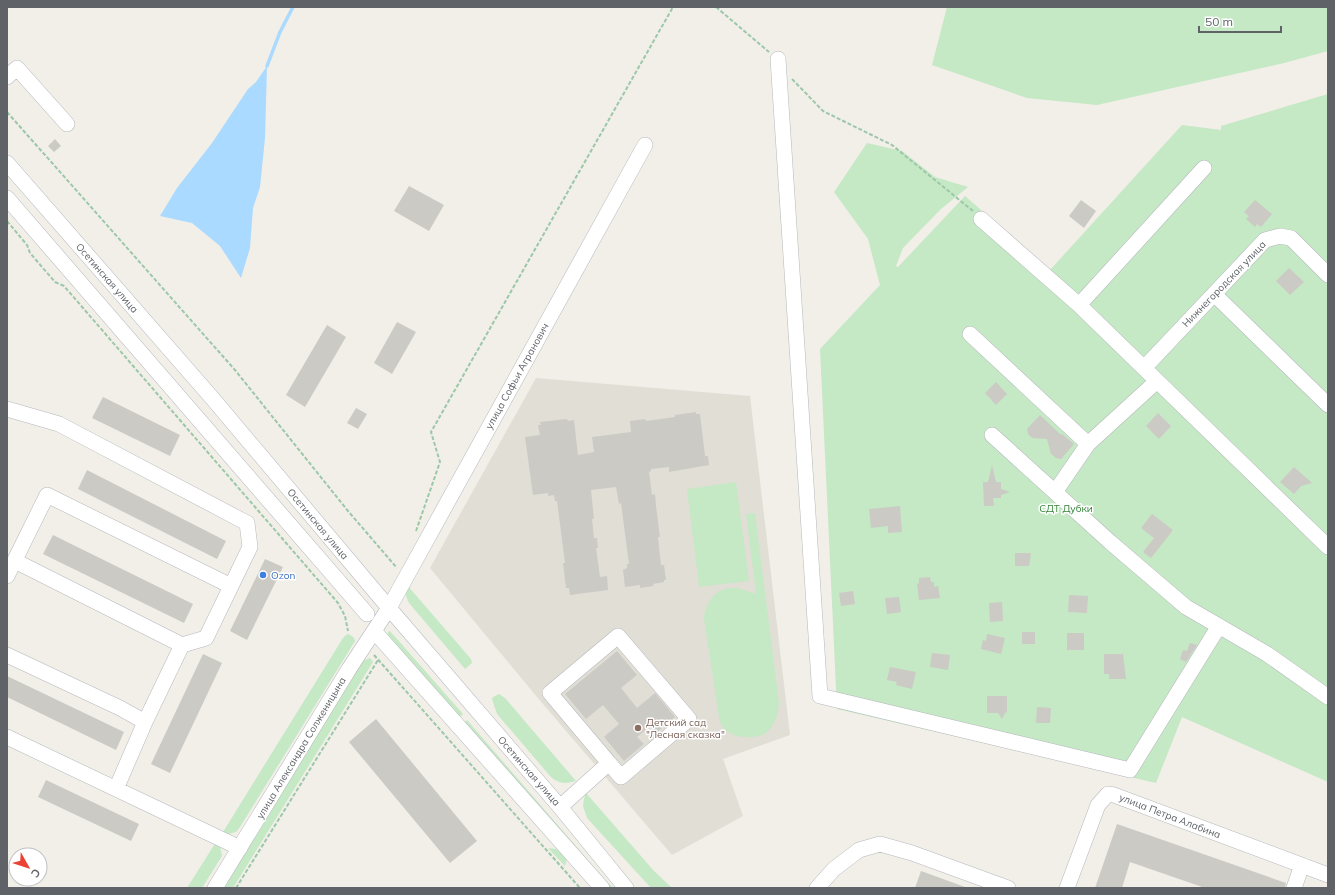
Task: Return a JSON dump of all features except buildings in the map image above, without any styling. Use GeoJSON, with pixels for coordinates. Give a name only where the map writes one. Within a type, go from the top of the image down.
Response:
{"type":"FeatureCollection","features":[{"type":"Feature","properties":{"kind":"street"},"geometry":{"type":"LineString","coordinates":[[778,60],[820,696],[1130,770],[1219,626]]}},
{"type":"Feature","properties":{"kind":"street"},"geometry":{"type":"LineString","coordinates":[[12,72],[67,124]]}},
{"type":"Feature","properties":{"kind":"street","name":"улица Софьи Агранович"},"geometry":{"type":"LineString","coordinates":[[388,608],[645,145]]}},
{"type":"Feature","properties":{"kind":"street","name":"Осетинская улица"},"geometry":{"type":"LineString","coordinates":[[7,163],[213,399],[388,608],[560,807],[626,888]]}},
{"type":"Feature","properties":{"kind":"street"},"geometry":{"type":"LineString","coordinates":[[1079,305],[1204,168]]}},
{"type":"Feature","properties":{"kind":"street"},"geometry":{"type":"LineString","coordinates":[[7,198],[366,614]]}},
{"type":"Feature","properties":{"kind":"street"},"geometry":{"type":"LineString","coordinates":[[981,219],[1079,305],[1328,547]]}},
{"type":"Feature","properties":{"kind":"street","name":"Нижнегородская улица"},"geometry":{"type":"LineString","coordinates":[[1144,368],[1265,240],[1280,236],[1291,238],[1328,275]]}},
{"type":"Feature","properties":{"kind":"street"},"geometry":{"type":"LineString","coordinates":[[1214,294],[1328,405]]}},
{"type":"Feature","properties":{"kind":"street"},"geometry":{"type":"LineString","coordinates":[[970,334],[1088,444]]}},
{"type":"Feature","properties":{"kind":"street"},"geometry":{"type":"LineString","coordinates":[[1055,492],[1088,444],[1158,381]]}},
{"type":"Feature","properties":{"kind":"street"},"geometry":{"type":"LineString","coordinates":[[7,409],[65,426],[247,524],[250,546],[206,638],[182,644],[15,560]]}},
{"type":"Feature","properties":{"kind":"street"},"geometry":{"type":"LineString","coordinates":[[992,435],[1110,542],[1186,607],[1267,654],[1328,697]]}},
{"type":"Feature","properties":{"kind":"street"},"geometry":{"type":"LineString","coordinates":[[7,576],[47,495],[231,586]]}},
{"type":"Feature","properties":{"kind":"street"},"geometry":{"type":"LineString","coordinates":[[292,528],[324,531]]}},
{"type":"Feature","properties":{"kind":"street","name":"улица Александра Солженицына"},"geometry":{"type":"LineString","coordinates":[[215,888],[388,608]]}},
{"type":"Feature","properties":{"kind":"street"},"geometry":{"type":"LineString","coordinates":[[374,631],[602,888]]}},
{"type":"Feature","properties":{"kind":"street"},"geometry":{"type":"LineString","coordinates":[[618,636],[689,719],[621,777],[609,763],[550,693],[618,636]]}},
{"type":"Feature","properties":{"kind":"street"},"geometry":{"type":"LineString","coordinates":[[116,789],[145,722],[182,644]]}},
{"type":"Feature","properties":{"kind":"street"},"geometry":{"type":"LineString","coordinates":[[7,655],[120,708],[145,722]]}},
{"type":"Feature","properties":{"kind":"street"},"geometry":{"type":"LineString","coordinates":[[7,737],[240,848]]}},
{"type":"Feature","properties":{"kind":"street"},"geometry":{"type":"LineString","coordinates":[[560,807],[609,763]]}},
{"type":"Feature","properties":{"kind":"street","name":"улица Петра Алабина"},"geometry":{"type":"LineString","coordinates":[[1067,888],[1098,805],[1108,794],[1328,875]]}},
{"type":"Feature","properties":{"kind":"street"},"geometry":{"type":"LineString","coordinates":[[817,888],[834,869],[858,850],[880,844],[1008,888]]}},
{"type":"Feature","properties":{"kind":"street"},"geometry":{"type":"LineString","coordinates":[[1294,888],[1302,865]]}},
{"type":"Feature","properties":{"kind":"path"},"geometry":{"type":"LineString","coordinates":[[414,536],[440,462],[431,432],[673,7]]}},
{"type":"Feature","properties":{"kind":"path"},"geometry":{"type":"LineString","coordinates":[[716,7],[778,60]]}},
{"type":"Feature","properties":{"kind":"path"},"geometry":{"type":"LineString","coordinates":[[792,78],[796,85],[823,111],[892,145],[981,219]]}},
{"type":"Feature","properties":{"kind":"path"},"geometry":{"type":"LineString","coordinates":[[7,112],[234,370],[348,511],[406,578]]}},
{"type":"Feature","properties":{"kind":"path"},"geometry":{"type":"LineString","coordinates":[[7,221],[27,244],[30,253],[55,282],[64,286],[338,604],[345,616],[348,631]]}},
{"type":"Feature","properties":{"kind":"path"},"geometry":{"type":"LineString","coordinates":[[373,654],[580,888]]}},
{"type":"Feature","properties":{"kind":"path"},"geometry":{"type":"LineString","coordinates":[[236,888],[378,660]]}},
{"type":"Feature","properties":{"kind":"shaded area"},"geometry":{"type":"Polygon","coordinates":[[[536,378],[750,396],[790,735],[723,759],[743,816],[672,855],[537,697],[430,568],[536,378]]]}},
{"type":"Feature","properties":{"kind":"green space"},"geometry":{"type":"Polygon","coordinates":[[[947,7],[1328,7],[1328,51],[1284,63],[1097,105],[1027,98],[932,65],[947,7]]]}},
{"type":"Feature","properties":{"kind":"green space","name":"СДТ Дубки"},"geometry":{"type":"Polygon","coordinates":[[[1328,94],[1328,782],[1182,717],[1156,783],[837,709],[820,349],[880,285],[868,239],[834,192],[867,143],[902,151],[935,177],[968,187],[941,209],[903,248],[896,266],[898,267],[965,196],[1050,270],[1182,125],[1221,130],[1221,126],[1328,94]]]}},
{"type":"Feature","properties":{"kind":"green space"},"geometry":{"type":"Polygon","coordinates":[[[736,482],[749,581],[699,587],[687,489],[736,482]]]}},
{"type":"Feature","properties":{"kind":"green space"},"geometry":{"type":"Polygon","coordinates":[[[755,513],[779,703],[776,718],[768,731],[758,736],[746,737],[733,735],[723,728],[721,723],[704,619],[708,603],[715,594],[720,591],[734,588],[756,594],[746,514],[755,513]]]}},
{"type":"Feature","properties":{"kind":"green space"},"geometry":{"type":"Polygon","coordinates":[[[407,585],[471,659],[472,663],[465,669],[409,603],[406,594],[407,585]]]}},
{"type":"Feature","properties":{"kind":"green space"},"geometry":{"type":"Polygon","coordinates":[[[390,631],[463,714],[460,717],[388,635],[388,632],[390,631]]]}},
{"type":"Feature","properties":{"kind":"green space"},"geometry":{"type":"Polygon","coordinates":[[[349,634],[355,641],[240,827],[236,832],[228,834],[223,832],[343,638],[349,634]]]}},
{"type":"Feature","properties":{"kind":"green space"},"geometry":{"type":"Polygon","coordinates":[[[370,658],[373,662],[233,888],[222,888],[358,667],[363,661],[370,658]]]}},
{"type":"Feature","properties":{"kind":"green space"},"geometry":{"type":"Polygon","coordinates":[[[499,694],[505,698],[576,781],[562,783],[556,781],[550,776],[497,714],[492,699],[499,694]]]}},
{"type":"Feature","properties":{"kind":"green space"},"geometry":{"type":"Polygon","coordinates":[[[467,720],[613,888],[607,888],[464,723],[467,720]]]}},
{"type":"Feature","properties":{"kind":"green space"},"geometry":{"type":"Polygon","coordinates":[[[586,793],[654,871],[672,888],[651,888],[587,818],[583,806],[586,793]]]}},
{"type":"Feature","properties":{"kind":"green space"},"geometry":{"type":"Polygon","coordinates":[[[216,842],[220,846],[222,856],[202,888],[187,888],[216,842]]]}},
{"type":"Feature","properties":{"kind":"green space"},"geometry":{"type":"Polygon","coordinates":[[[548,848],[556,849],[567,858],[565,866],[548,848]]]}},
{"type":"Feature","properties":{"kind":"water"},"geometry":{"type":"Polygon","coordinates":[[[267,66],[265,138],[260,187],[253,208],[250,248],[241,278],[220,246],[192,223],[160,216],[177,188],[212,143],[248,89],[256,82],[267,66]]]}},
{"type":"Feature","properties":{"kind":"waterway"},"geometry":{"type":"LineString","coordinates":[[267,66],[280,32],[293,7]]}},
{"type":"Feature","properties":{"kind":"place","name":"Ozon"},"geometry":{"type":"Point","coordinates":[263,575]}},
{"type":"Feature","properties":{"kind":"place","name":"Детский сад \"Лесная сказка\""},"geometry":{"type":"Point","coordinates":[638,728]}}]}
